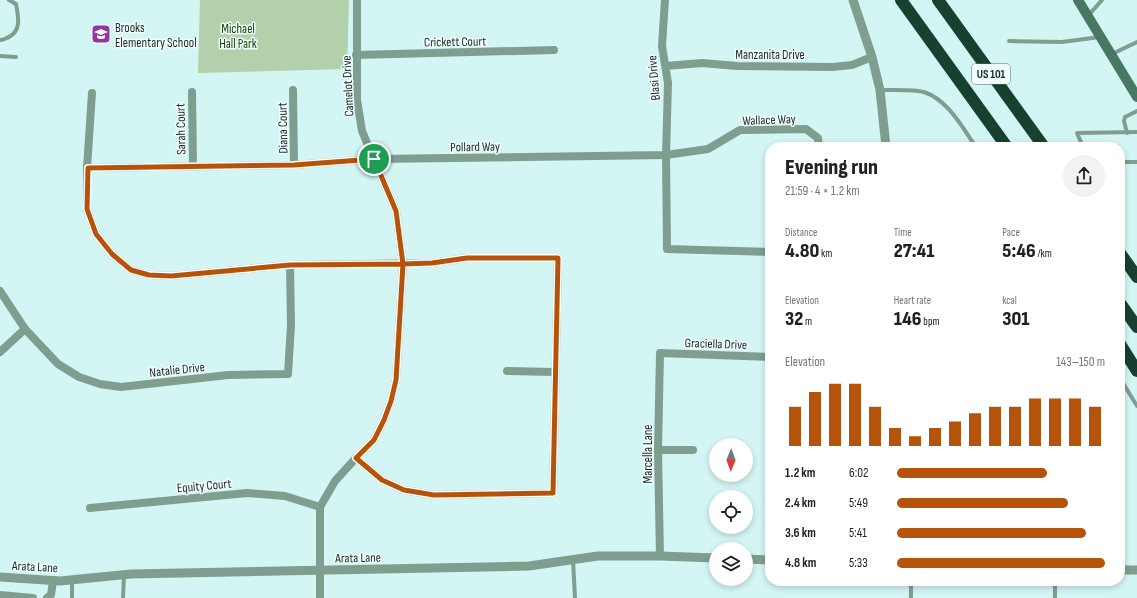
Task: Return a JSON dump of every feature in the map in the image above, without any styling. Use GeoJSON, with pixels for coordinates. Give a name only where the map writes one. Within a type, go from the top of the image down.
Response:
{"type":"FeatureCollection","features":[{"type":"Feature","properties":{"kind":"highway","name":"US 101"},"geometry":{"type":"LineString","coordinates":[[901,0],[1003,142]]}},
{"type":"Feature","properties":{"kind":"highway","name":"US 101"},"geometry":{"type":"LineString","coordinates":[[938,0],[1040,142]]}},
{"type":"Feature","properties":{"kind":"highway"},"geometry":{"type":"LineString","coordinates":[[1125,260],[1137,277]]}},
{"type":"Feature","properties":{"kind":"highway"},"geometry":{"type":"LineString","coordinates":[[1125,310],[1137,327]]}},
{"type":"Feature","properties":{"kind":"highway"},"geometry":{"type":"LineString","coordinates":[[1125,352],[1137,371]]}},
{"type":"Feature","properties":{"kind":"main road"},"geometry":{"type":"LineString","coordinates":[[1078,0],[1137,97]]}},
{"type":"Feature","properties":{"kind":"street","name":"Camelot Drive"},"geometry":{"type":"LineString","coordinates":[[320,507],[335,481],[374,440],[391,401],[396,380],[403,264],[396,211],[362,131],[357,100],[357,0]]}},
{"type":"Feature","properties":{"kind":"street","name":"Blasi Drive"},"geometry":{"type":"LineString","coordinates":[[664,0],[662,46],[668,83],[666,155]]}},
{"type":"Feature","properties":{"kind":"street"},"geometry":{"type":"LineString","coordinates":[[853,0],[872,57],[880,90],[885,142]]}},
{"type":"Feature","properties":{"kind":"street","name":"Crickett Court"},"geometry":{"type":"LineString","coordinates":[[356,55],[554,50]]}},
{"type":"Feature","properties":{"kind":"street","name":"Manzanita Drive"},"geometry":{"type":"LineString","coordinates":[[666,66],[702,63],[737,66],[833,67],[852,65],[872,57]]}},
{"type":"Feature","properties":{"kind":"street","name":"Diana Court"},"geometry":{"type":"LineString","coordinates":[[293,90],[294,165]]}},
{"type":"Feature","properties":{"kind":"street","name":"Sarah Court"},"geometry":{"type":"LineString","coordinates":[[192,92],[193,166]]}},
{"type":"Feature","properties":{"kind":"street"},"geometry":{"type":"LineString","coordinates":[[92,93],[87,209],[96,234],[112,254],[131,270],[149,275],[171,276],[290,265],[432,263],[467,258],[558,258],[554,372],[553,493],[434,495],[404,490],[382,480],[356,458]]}},
{"type":"Feature","properties":{"kind":"street","name":"Wallace Way"},"geometry":{"type":"LineString","coordinates":[[666,155],[708,149],[740,130],[806,129],[818,138],[818,142]]}},
{"type":"Feature","properties":{"kind":"street"},"geometry":{"type":"LineString","coordinates":[[666,155],[667,249],[765,252]]}},
{"type":"Feature","properties":{"kind":"street","name":"Pollard Way"},"geometry":{"type":"LineString","coordinates":[[88,168],[294,165],[374,159],[666,155]]}},
{"type":"Feature","properties":{"kind":"street","name":"Natalie Drive"},"geometry":{"type":"LineString","coordinates":[[0,291],[25,329],[58,364],[79,377],[100,384],[121,388],[228,376],[288,374],[291,325],[290,265]]}},
{"type":"Feature","properties":{"kind":"street"},"geometry":{"type":"LineString","coordinates":[[0,352],[25,329]]}},
{"type":"Feature","properties":{"kind":"street","name":"Graciella Drive"},"geometry":{"type":"LineString","coordinates":[[660,352],[765,357]]}},
{"type":"Feature","properties":{"kind":"street","name":"Marcella Lane"},"geometry":{"type":"LineString","coordinates":[[660,352],[658,450],[660,556]]}},
{"type":"Feature","properties":{"kind":"street"},"geometry":{"type":"LineString","coordinates":[[507,371],[554,372]]}},
{"type":"Feature","properties":{"kind":"street"},"geometry":{"type":"LineString","coordinates":[[658,450],[693,450]]}},
{"type":"Feature","properties":{"kind":"street","name":"Equity Court"},"geometry":{"type":"LineString","coordinates":[[90,508],[247,493],[285,496],[320,507]]}},
{"type":"Feature","properties":{"kind":"street"},"geometry":{"type":"LineString","coordinates":[[320,507],[320,598]]}},
{"type":"Feature","properties":{"kind":"street","name":"Arata Lane"},"geometry":{"type":"LineString","coordinates":[[0,577],[52,581],[124,575],[529,566],[598,556],[709,558]]}},
{"type":"Feature","properties":{"kind":"street"},"geometry":{"type":"LineString","coordinates":[[753,559],[765,560]]}},
{"type":"Feature","properties":{"kind":"street"},"geometry":{"type":"LineString","coordinates":[[1125,570],[1137,570]]}},
{"type":"Feature","properties":{"kind":"street"},"geometry":{"type":"LineString","coordinates":[[47,598],[50,595],[52,581]]}},
{"type":"Feature","properties":{"kind":"street"},"geometry":{"type":"LineString","coordinates":[[0,595],[33,598]]}},
{"type":"Feature","properties":{"kind":"lane"},"geometry":{"type":"LineString","coordinates":[[0,40],[14,34],[18,28],[19,18],[16,4],[9,0]]}},
{"type":"Feature","properties":{"kind":"lane"},"geometry":{"type":"LineString","coordinates":[[1088,17],[1102,0]]}},
{"type":"Feature","properties":{"kind":"lane"},"geometry":{"type":"LineString","coordinates":[[1009,41],[1062,42],[1101,37]]}},
{"type":"Feature","properties":{"kind":"lane"},"geometry":{"type":"LineString","coordinates":[[1111,54],[1137,42]]}},
{"type":"Feature","properties":{"kind":"lane"},"geometry":{"type":"LineString","coordinates":[[0,56],[16,57]]}},
{"type":"Feature","properties":{"kind":"lane"},"geometry":{"type":"LineString","coordinates":[[880,90],[923,91],[938,99],[953,114],[973,142]]}},
{"type":"Feature","properties":{"kind":"lane"},"geometry":{"type":"LineString","coordinates":[[1127,133],[1124,122],[1125,117],[1137,111]]}},
{"type":"Feature","properties":{"kind":"lane"},"geometry":{"type":"LineString","coordinates":[[1081,142],[1077,134],[1137,132]]}},
{"type":"Feature","properties":{"kind":"lane"},"geometry":{"type":"LineString","coordinates":[[1125,162],[1137,162]]}},
{"type":"Feature","properties":{"kind":"lane"},"geometry":{"type":"LineString","coordinates":[[1125,386],[1137,406]]}},
{"type":"Feature","properties":{"kind":"lane"},"geometry":{"type":"LineString","coordinates":[[573,560],[575,598]]}},
{"type":"Feature","properties":{"kind":"lane"},"geometry":{"type":"LineString","coordinates":[[123,598],[124,575]]}},
{"type":"Feature","properties":{"kind":"lane"},"geometry":{"type":"LineString","coordinates":[[72,580],[72,598]]}},
{"type":"Feature","properties":{"kind":"lane"},"geometry":{"type":"LineString","coordinates":[[911,598],[912,586]]}},
{"type":"Feature","properties":{"kind":"lane"},"geometry":{"type":"LineString","coordinates":[[1055,586],[1055,598]]}},
{"type":"Feature","properties":{"kind":"green space","name":"Michael Hall Park"},"geometry":{"type":"Polygon","coordinates":[[[200,0],[349,0],[347,69],[198,73],[200,0]]]}},
{"type":"Feature","properties":{"kind":"place","name":"Brooks Elementary School"},"geometry":{"type":"Point","coordinates":[101,34]}},
{"type":"Feature","properties":{"kind":"route"},"geometry":{"type":"LineString","coordinates":[[374,159],[294,165],[88,168],[87,209],[96,234],[112,254],[131,270],[149,275],[171,276],[290,265],[403,264],[396,380],[391,401],[374,440],[356,458],[382,480],[404,490],[434,495],[553,493],[554,372],[558,258],[467,258],[432,263],[403,264],[396,211],[374,159]]}}]}
